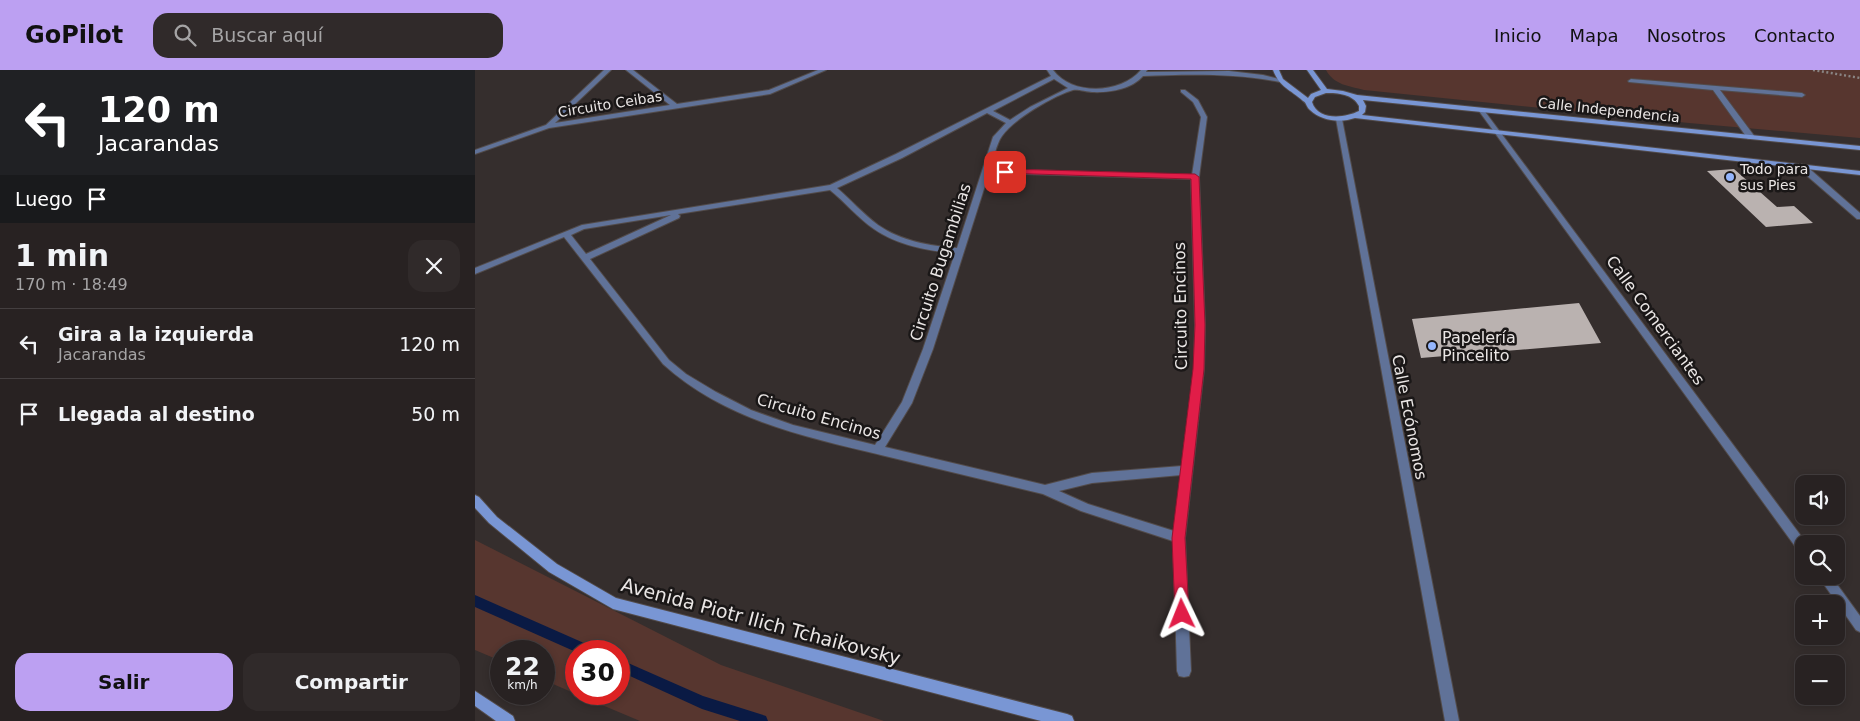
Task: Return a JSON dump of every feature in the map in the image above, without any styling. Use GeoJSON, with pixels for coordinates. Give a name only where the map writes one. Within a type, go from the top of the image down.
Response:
{"type":"FeatureCollection","features":[{"type":"Feature","properties":{"kind":"street","name":"Circuito Ceibas"},"geometry":{"type":"LineString","coordinates":[[548,126],[609,70]]}},
{"type":"Feature","properties":{"kind":"street","name":"Circuito Ceibas"},"geometry":{"type":"LineString","coordinates":[[629,70],[676,106]]}},
{"type":"Feature","properties":{"kind":"street","name":"Circuito Ceibas"},"geometry":{"type":"LineString","coordinates":[[475,152],[548,126],[769,92],[823,70]]}},
{"type":"Feature","properties":{"kind":"street"},"geometry":{"type":"LineString","coordinates":[[475,271],[582,227],[833,187],[899,156],[1051,73],[1061,83],[1073,88],[1093,90],[1114,88],[1131,83],[1143,72],[1234,70],[1261,74],[1280,80],[1308,101],[1308,106],[1312,111],[1319,115],[1339,119],[1356,116],[1860,173]]}},
{"type":"Feature","properties":{"kind":"street"},"geometry":{"type":"LineString","coordinates":[[1276,70],[1280,80]]}},
{"type":"Feature","properties":{"kind":"street"},"geometry":{"type":"LineString","coordinates":[[1310,70],[1325,91]]}},
{"type":"Feature","properties":{"kind":"street"},"geometry":{"type":"LineString","coordinates":[[1631,81],[1801,95]]}},
{"type":"Feature","properties":{"kind":"street","name":"Circuito Bugambilias"},"geometry":{"type":"LineString","coordinates":[[878,449],[907,403],[928,349],[997,137],[1009,122],[1031,107],[1073,88]]}},
{"type":"Feature","properties":{"kind":"street"},"geometry":{"type":"LineString","coordinates":[[1715,88],[1751,137]]}},
{"type":"Feature","properties":{"kind":"street","name":"Circuito Encinos"},"geometry":{"type":"LineString","coordinates":[[1183,91],[1196,101],[1204,117],[1195,177],[1200,325],[1199,369],[1179,538],[1184,671]]}},
{"type":"Feature","properties":{"kind":"street"},"geometry":{"type":"LineString","coordinates":[[1308,101],[1317,93],[1325,91],[1341,92],[1355,97],[1363,106],[1362,112],[1356,116]]}},
{"type":"Feature","properties":{"kind":"street","name":"Calle Independencia"},"geometry":{"type":"LineString","coordinates":[[1355,97],[1860,148]]}},
{"type":"Feature","properties":{"kind":"street"},"geometry":{"type":"LineString","coordinates":[[986,110],[1009,122]]}},
{"type":"Feature","properties":{"kind":"street","name":"Calle Comerciantes"},"geometry":{"type":"LineString","coordinates":[[1481,110],[1795,537]]}},
{"type":"Feature","properties":{"kind":"street","name":"Calle Ecónomos"},"geometry":{"type":"LineString","coordinates":[[1339,119],[1452,721]]}},
{"type":"Feature","properties":{"kind":"street"},"geometry":{"type":"LineString","coordinates":[[1801,166],[1860,217]]}},
{"type":"Feature","properties":{"kind":"street"},"geometry":{"type":"LineString","coordinates":[[986,171],[1195,177]]}},
{"type":"Feature","properties":{"kind":"street"},"geometry":{"type":"LineString","coordinates":[[833,187],[877,228],[907,241],[938,249],[959,251]]}},
{"type":"Feature","properties":{"kind":"street"},"geometry":{"type":"LineString","coordinates":[[585,258],[689,211]]}},
{"type":"Feature","properties":{"kind":"street","name":"Circuito Encinos"},"geometry":{"type":"LineString","coordinates":[[566,234],[666,362],[683,377],[747,413],[792,429],[1045,490],[1085,508],[1179,538]]}},
{"type":"Feature","properties":{"kind":"street","name":"Circuito Encinos"},"geometry":{"type":"LineString","coordinates":[[1045,490],[1092,478],[1187,470]]}},
{"type":"Feature","properties":{"kind":"street","name":"Avenida Piotr Ilich Tchaikovsky"},"geometry":{"type":"LineString","coordinates":[[475,500],[493,520],[553,568],[613,603],[1067,721]]}},
{"type":"Feature","properties":{"kind":"street"},"geometry":{"type":"LineString","coordinates":[[1830,585],[1860,626]]}},
{"type":"Feature","properties":{"kind":"street"},"geometry":{"type":"LineString","coordinates":[[475,698],[509,721]]}},
{"type":"Feature","properties":{"kind":"path"},"geometry":{"type":"LineString","coordinates":[[1813,70],[1860,78]]}},
{"type":"Feature","properties":{"kind":"shaded area"},"geometry":{"type":"Polygon","coordinates":[[[1326,70],[1860,70],[1860,138],[1689,123],[1364,90],[1338,82],[1326,70]]]}},
{"type":"Feature","properties":{"kind":"shaded area"},"geometry":{"type":"Polygon","coordinates":[[[475,540],[721,665],[884,721],[640,721],[602,705],[630,705],[630,640],[565,640],[565,689],[555,685],[555,640],[490,640],[490,656],[475,650],[475,540]]]}},
{"type":"Feature","properties":{"kind":"building"},"geometry":{"type":"Polygon","coordinates":[[[1734,169],[1777,207],[1794,206],[1813,223],[1766,227],[1707,171],[1734,169]]]}},
{"type":"Feature","properties":{"kind":"building"},"geometry":{"type":"Polygon","coordinates":[[[1579,303],[1601,343],[1421,358],[1412,319],[1579,303]]]}},
{"type":"Feature","properties":{"kind":"waterway"},"geometry":{"type":"LineString","coordinates":[[475,601],[565,641]]}},
{"type":"Feature","properties":{"kind":"waterway"},"geometry":{"type":"LineString","coordinates":[[630,670],[702,702],[761,721]]}},
{"type":"Feature","properties":{"kind":"place","name":"Todo para sus Pies"},"geometry":{"type":"Point","coordinates":[1730,177]}},
{"type":"Feature","properties":{"kind":"place","name":"Papelería Pincelito"},"geometry":{"type":"Point","coordinates":[1432,346]}},
{"type":"Feature","properties":{"kind":"route"},"geometry":{"type":"LineString","coordinates":[[1005,172],[1195,177],[1200,325],[1199,369],[1179,538],[1182,614]]}}]}
